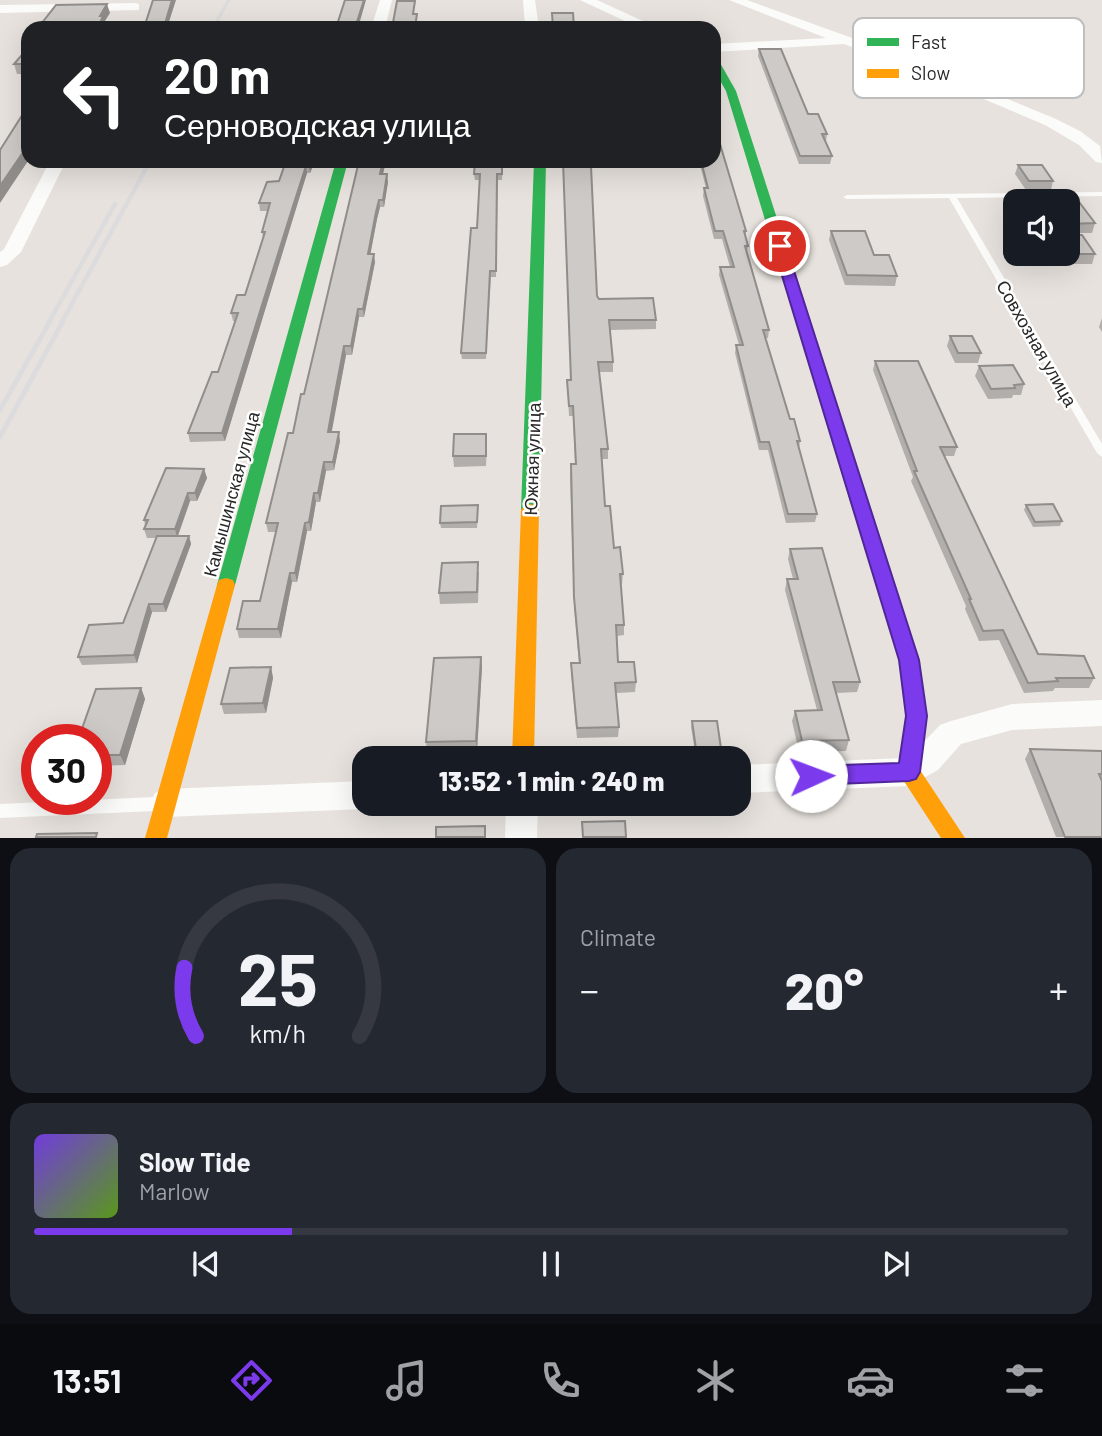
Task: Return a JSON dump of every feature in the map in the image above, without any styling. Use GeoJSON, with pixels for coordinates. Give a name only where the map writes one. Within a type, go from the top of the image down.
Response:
{"type":"FeatureCollection","features":[{"type":"Feature","properties":{"kind":"street"},"geometry":{"type":"LineString","coordinates":[[380,21],[386,0]]}},
{"type":"Feature","properties":{"kind":"street"},"geometry":{"type":"LineString","coordinates":[[529,0],[531,21]]}},
{"type":"Feature","properties":{"kind":"street"},"geometry":{"type":"LineString","coordinates":[[586,0],[636,21]]}},
{"type":"Feature","properties":{"kind":"street"},"geometry":{"type":"LineString","coordinates":[[735,0],[851,40]]}},
{"type":"Feature","properties":{"kind":"street"},"geometry":{"type":"LineString","coordinates":[[0,9],[133,8]]}},
{"type":"Feature","properties":{"kind":"street"},"geometry":{"type":"LineString","coordinates":[[721,48],[851,40]]}},
{"type":"Feature","properties":{"kind":"street"},"geometry":{"type":"LineString","coordinates":[[721,73],[731,91],[909,660],[917,716],[909,772],[954,838]]}},
{"type":"Feature","properties":{"kind":"street"},"geometry":{"type":"LineString","coordinates":[[995,98],[1069,133],[1097,151],[1102,158]]}},
{"type":"Feature","properties":{"kind":"street"},"geometry":{"type":"LineString","coordinates":[[0,261],[12,252],[54,168]]}},
{"type":"Feature","properties":{"kind":"street","name":"Камышинская улица"},"geometry":{"type":"LineString","coordinates":[[156,838],[340,168]]}},
{"type":"Feature","properties":{"kind":"street","name":"Южная улица"},"geometry":{"type":"LineString","coordinates":[[523,746],[540,168]]}},
{"type":"Feature","properties":{"kind":"street"},"geometry":{"type":"LineString","coordinates":[[751,778],[909,772],[927,760],[951,734],[1012,717],[1102,713]]}},
{"type":"Feature","properties":{"kind":"street"},"geometry":{"type":"LineString","coordinates":[[166,803],[352,795]]}},
{"type":"Feature","properties":{"kind":"street"},"geometry":{"type":"LineString","coordinates":[[521,838],[522,816]]}},
{"type":"Feature","properties":{"kind":"lane"},"geometry":{"type":"LineString","coordinates":[[847,197],[1102,194]]}},
{"type":"Feature","properties":{"kind":"lane","name":"Совхозная улица"},"geometry":{"type":"LineString","coordinates":[[952,196],[1102,453]]}},
{"type":"Feature","properties":{"kind":"lane"},"geometry":{"type":"LineString","coordinates":[[0,811],[166,803]]}},
{"type":"Feature","properties":{"kind":"building"},"geometry":{"type":"Polygon","coordinates":[[[153,0],[172,0],[166,21],[146,21],[153,0]]]}},
{"type":"Feature","properties":{"kind":"building"},"geometry":{"type":"Polygon","coordinates":[[[345,0],[364,0],[357,21],[338,21],[345,0]]]}},
{"type":"Feature","properties":{"kind":"building"},"geometry":{"type":"Polygon","coordinates":[[[397,1],[415,1],[413,14],[417,14],[416,21],[393,21],[397,1]]]}},
{"type":"Feature","properties":{"kind":"building"},"geometry":{"type":"Polygon","coordinates":[[[107,4],[100,16],[103,16],[101,21],[43,21],[56,5],[107,4]]]}},
{"type":"Feature","properties":{"kind":"building"},"geometry":{"type":"Polygon","coordinates":[[[552,13],[573,13],[574,21],[553,21],[552,13]]]}},
{"type":"Feature","properties":{"kind":"building"},"geometry":{"type":"Polygon","coordinates":[[[759,49],[781,49],[808,114],[818,114],[827,134],[822,134],[832,156],[800,156],[759,49]]]}},
{"type":"Feature","properties":{"kind":"building"},"geometry":{"type":"Polygon","coordinates":[[[21,117],[21,155],[0,186],[0,150],[21,117]]]}},
{"type":"Feature","properties":{"kind":"building"},"geometry":{"type":"Polygon","coordinates":[[[721,147],[746,231],[748,246],[745,246],[769,330],[763,330],[790,419],[794,419],[800,441],[797,441],[817,514],[788,514],[769,442],[760,442],[736,345],[743,345],[720,267],[734,267],[723,231],[715,231],[704,188],[708,188],[703,168],[721,168],[721,147]]]}},
{"type":"Feature","properties":{"kind":"building"},"geometry":{"type":"Polygon","coordinates":[[[1018,165],[1042,165],[1053,181],[1029,181],[1018,165]]]}},
{"type":"Feature","properties":{"kind":"building"},"geometry":{"type":"Polygon","coordinates":[[[284,168],[305,168],[222,433],[188,433],[212,372],[218,372],[238,313],[231,313],[237,295],[245,295],[265,232],[262,232],[270,203],[259,203],[267,182],[279,181],[284,168]]]}},
{"type":"Feature","properties":{"kind":"building"},"geometry":{"type":"Polygon","coordinates":[[[357,168],[381,168],[380,174],[387,174],[383,200],[379,200],[368,254],[374,254],[363,309],[358,309],[351,346],[344,346],[328,432],[339,432],[333,462],[324,462],[318,493],[314,493],[309,522],[305,523],[295,573],[290,573],[278,629],[237,629],[243,601],[260,601],[278,523],[266,523],[288,433],[293,433],[301,394],[304,394],[357,168]]]}},
{"type":"Feature","properties":{"kind":"building"},"geometry":{"type":"Polygon","coordinates":[[[474,168],[502,168],[502,174],[497,174],[496,271],[490,271],[486,353],[461,353],[471,228],[477,228],[480,174],[474,174],[474,168]]]}},
{"type":"Feature","properties":{"kind":"building"},"geometry":{"type":"Polygon","coordinates":[[[563,168],[591,168],[597,296],[599,299],[653,298],[656,320],[609,320],[613,362],[598,362],[608,449],[601,449],[605,506],[610,506],[614,548],[620,547],[623,574],[620,574],[624,625],[616,625],[618,662],[634,662],[636,682],[615,683],[619,727],[577,728],[571,663],[580,663],[574,597],[571,464],[576,464],[573,406],[569,406],[567,380],[571,380],[563,168]]]}},
{"type":"Feature","properties":{"kind":"building"},"geometry":{"type":"Polygon","coordinates":[[[1080,203],[1095,223],[1080,224],[1080,203]]]}},
{"type":"Feature","properties":{"kind":"building"},"geometry":{"type":"Polygon","coordinates":[[[831,231],[865,231],[874,255],[889,255],[897,276],[847,275],[831,231]]]}},
{"type":"Feature","properties":{"kind":"building"},"geometry":{"type":"Polygon","coordinates":[[[1080,235],[1082,235],[1095,254],[1080,254],[1080,235]]]}},
{"type":"Feature","properties":{"kind":"building"},"geometry":{"type":"Polygon","coordinates":[[[950,336],[972,336],[981,353],[958,353],[950,336]]]}},
{"type":"Feature","properties":{"kind":"building"},"geometry":{"type":"Polygon","coordinates":[[[875,361],[918,361],[957,447],[940,447],[1038,654],[1084,656],[1094,678],[1056,678],[1058,681],[1028,683],[1003,630],[983,631],[914,471],[917,471],[875,361]]]}},
{"type":"Feature","properties":{"kind":"building"},"geometry":{"type":"Polygon","coordinates":[[[1013,365],[1024,384],[1014,385],[1015,388],[991,389],[979,366],[1013,365]]]}},
{"type":"Feature","properties":{"kind":"building"},"geometry":{"type":"Polygon","coordinates":[[[454,434],[486,434],[486,456],[453,456],[454,434]]]}},
{"type":"Feature","properties":{"kind":"building"},"geometry":{"type":"Polygon","coordinates":[[[166,468],[204,469],[195,493],[188,493],[175,529],[144,529],[148,520],[144,520],[166,468]]]}},
{"type":"Feature","properties":{"kind":"building"},"geometry":{"type":"Polygon","coordinates":[[[1053,504],[1062,521],[1035,522],[1026,505],[1053,504]]]}},
{"type":"Feature","properties":{"kind":"building"},"geometry":{"type":"Polygon","coordinates":[[[478,505],[477,522],[440,523],[441,506],[478,505]]]}},
{"type":"Feature","properties":{"kind":"building"},"geometry":{"type":"Polygon","coordinates":[[[157,536],[189,536],[163,604],[149,604],[134,655],[78,657],[89,625],[123,623],[157,536]]]}},
{"type":"Feature","properties":{"kind":"building"},"geometry":{"type":"Polygon","coordinates":[[[822,548],[860,682],[833,682],[849,740],[802,741],[795,711],[822,710],[787,579],[798,579],[790,549],[822,548]]]}},
{"type":"Feature","properties":{"kind":"building"},"geometry":{"type":"Polygon","coordinates":[[[478,562],[477,592],[439,593],[442,563],[478,562]]]}},
{"type":"Feature","properties":{"kind":"building"},"geometry":{"type":"Polygon","coordinates":[[[481,657],[476,741],[426,742],[434,658],[481,657]]]}},
{"type":"Feature","properties":{"kind":"building"},"geometry":{"type":"Polygon","coordinates":[[[271,667],[263,703],[221,704],[230,668],[271,667]]]}},
{"type":"Feature","properties":{"kind":"building"},"geometry":{"type":"Polygon","coordinates":[[[141,688],[120,755],[112,755],[112,724],[84,724],[96,689],[141,688]]]}},
{"type":"Feature","properties":{"kind":"building"},"geometry":{"type":"Polygon","coordinates":[[[692,721],[717,721],[721,746],[696,746],[692,721]]]}},
{"type":"Feature","properties":{"kind":"building"},"geometry":{"type":"Polygon","coordinates":[[[1030,749],[1102,751],[1102,774],[1099,774],[1102,781],[1102,837],[1065,837],[1030,749]]]}},
{"type":"Feature","properties":{"kind":"building"},"geometry":{"type":"Polygon","coordinates":[[[625,821],[626,837],[583,837],[582,822],[625,821]]]}},
{"type":"Feature","properties":{"kind":"building"},"geometry":{"type":"Polygon","coordinates":[[[485,826],[485,837],[436,837],[436,827],[485,826]]]}},
{"type":"Feature","properties":{"kind":"building"},"geometry":{"type":"Polygon","coordinates":[[[97,833],[96,837],[36,837],[37,834],[97,833]]]}},
{"type":"Feature","properties":{"kind":"railway"},"geometry":{"type":"LineString","coordinates":[[217,21],[229,0]]}},
{"type":"Feature","properties":{"kind":"railway"},"geometry":{"type":"LineString","coordinates":[[62,322],[146,168]]}},
{"type":"Feature","properties":{"kind":"railway"},"geometry":{"type":"LineString","coordinates":[[49,322],[115,204]]}},
{"type":"Feature","properties":{"kind":"railway"},"geometry":{"type":"LineString","coordinates":[[0,410],[50,321]]}},
{"type":"Feature","properties":{"kind":"railway"},"geometry":{"type":"LineString","coordinates":[[0,437],[63,321]]}},
{"type":"Feature","properties":{"kind":"traffic: fast"},"geometry":{"type":"LineString","coordinates":[[721,73],[731,91],[863,514]]}},
{"type":"Feature","properties":{"kind":"traffic: fast"},"geometry":{"type":"LineString","coordinates":[[226,585],[340,168]]}},
{"type":"Feature","properties":{"kind":"traffic: fast"},"geometry":{"type":"LineString","coordinates":[[530,510],[540,168]]}},
{"type":"Feature","properties":{"kind":"traffic: slow"},"geometry":{"type":"LineString","coordinates":[[523,746],[530,510]]}},
{"type":"Feature","properties":{"kind":"traffic: slow"},"geometry":{"type":"LineString","coordinates":[[863,514],[909,660],[917,717],[909,772],[954,838]]}},
{"type":"Feature","properties":{"kind":"traffic: slow"},"geometry":{"type":"LineString","coordinates":[[156,838],[226,585]]}},
{"type":"Feature","properties":{"kind":"route"},"geometry":{"type":"LineString","coordinates":[[780,246],[909,660],[917,716],[909,772],[811,776]]}}]}
